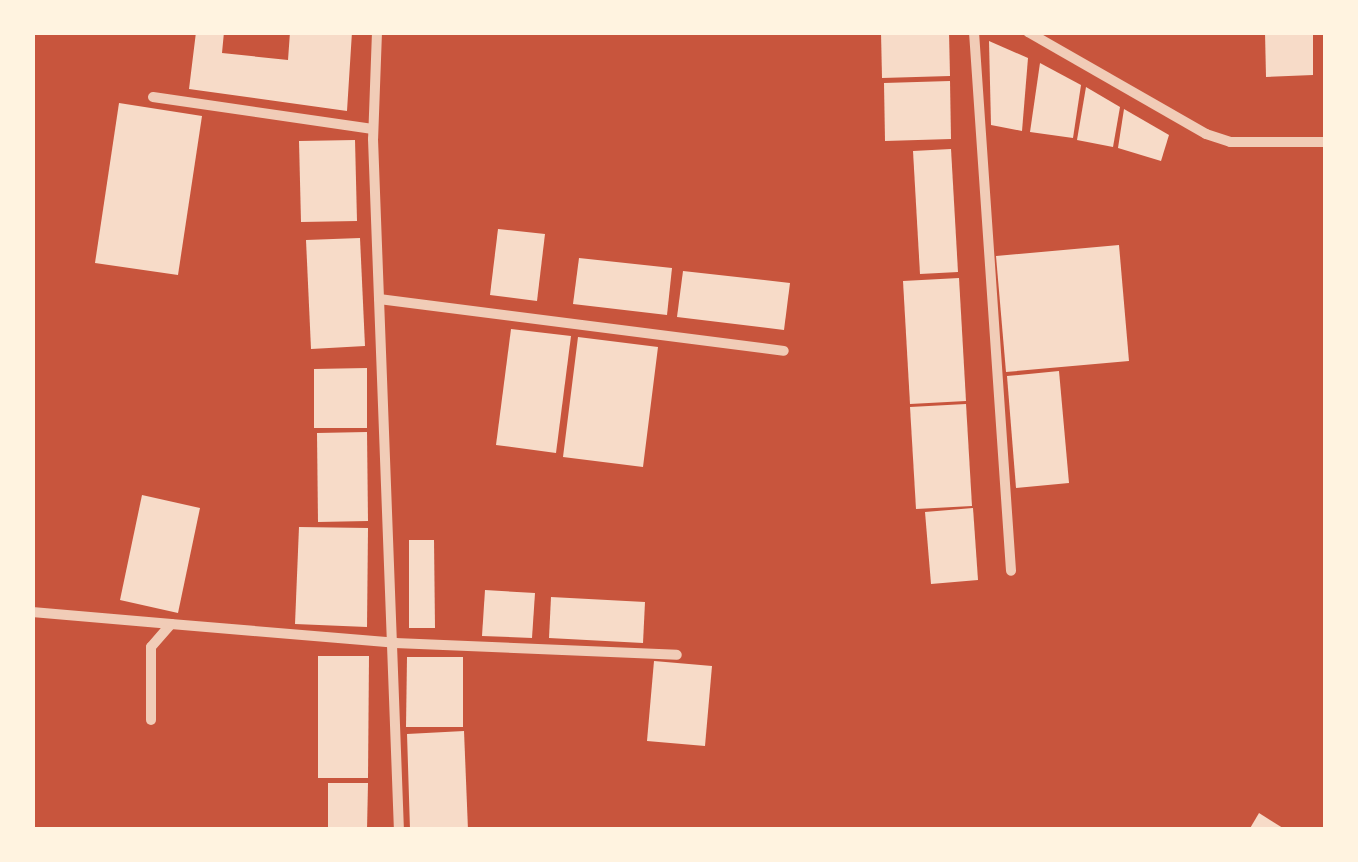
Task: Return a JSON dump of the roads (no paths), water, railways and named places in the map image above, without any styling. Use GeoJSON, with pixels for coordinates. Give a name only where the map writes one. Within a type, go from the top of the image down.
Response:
{"type":"FeatureCollection","features":[{"type":"Feature","properties":{"kind":"street"},"geometry":{"type":"LineString","coordinates":[[377,32],[373,128],[399,830]]}},
{"type":"Feature","properties":{"kind":"street"},"geometry":{"type":"LineString","coordinates":[[974,32],[1011,571]]}},
{"type":"Feature","properties":{"kind":"street"},"geometry":{"type":"LineString","coordinates":[[1028,32],[1230,142],[1326,142]]}},
{"type":"Feature","properties":{"kind":"street"},"geometry":{"type":"LineString","coordinates":[[153,98],[373,128]]}},
{"type":"Feature","properties":{"kind":"street"},"geometry":{"type":"LineString","coordinates":[[379,299],[784,351]]}},
{"type":"Feature","properties":{"kind":"street"},"geometry":{"type":"LineString","coordinates":[[32,612],[395,643],[677,655]]}},
{"type":"Feature","properties":{"kind":"street"},"geometry":{"type":"LineString","coordinates":[[151,720],[150,647],[171,624]]}}]}
